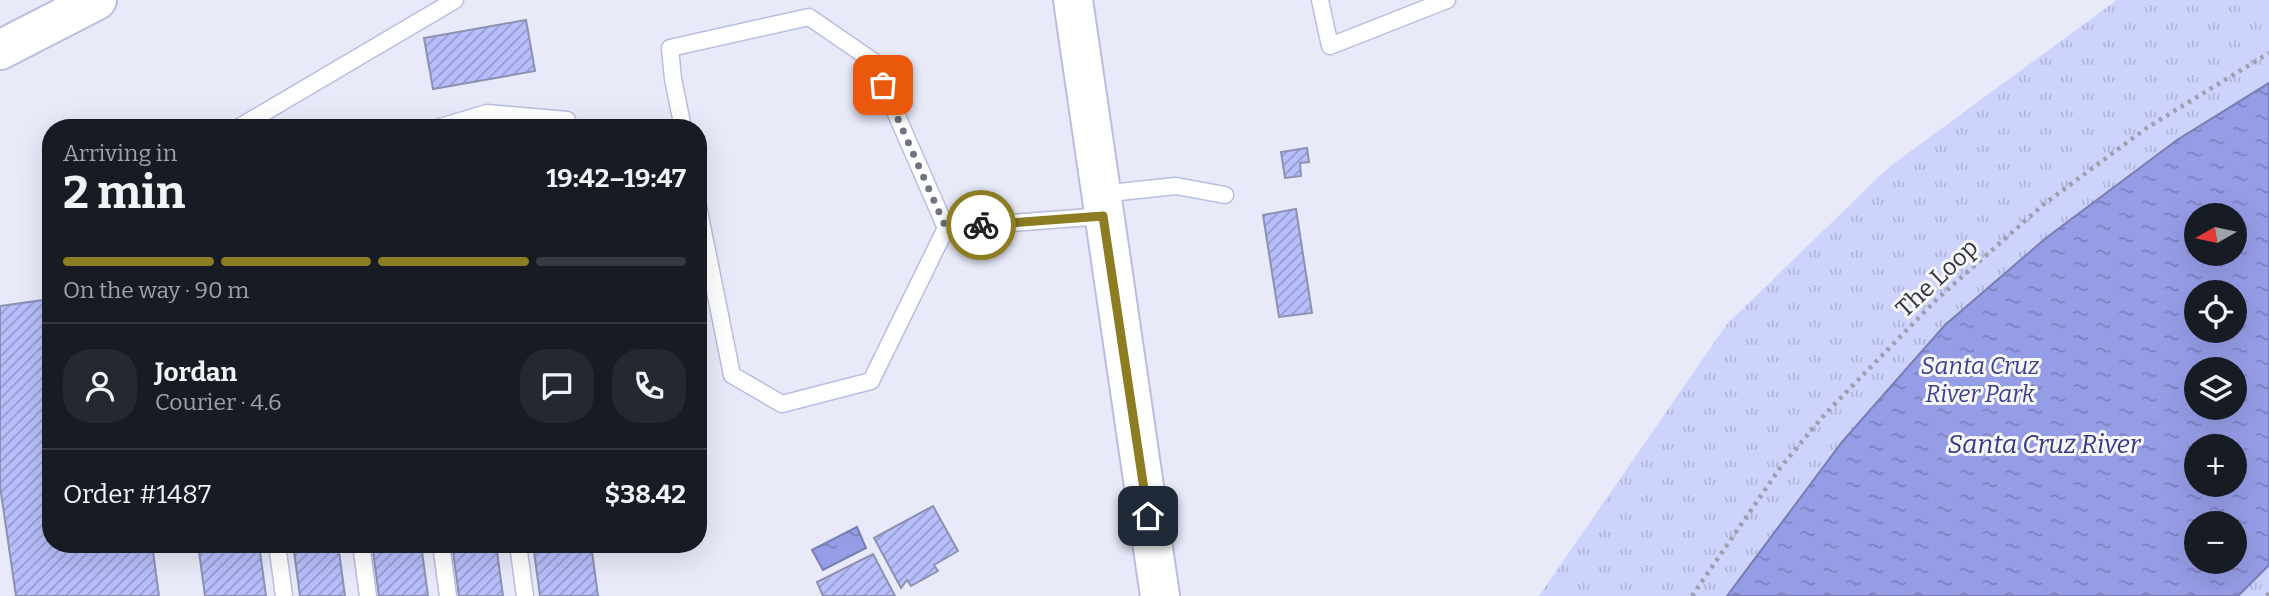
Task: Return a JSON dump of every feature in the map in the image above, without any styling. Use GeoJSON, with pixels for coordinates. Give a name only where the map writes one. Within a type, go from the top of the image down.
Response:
{"type":"FeatureCollection","features":[{"type":"Feature","properties":{"kind":"street"},"geometry":{"type":"LineString","coordinates":[[0,50],[97,0]]}},
{"type":"Feature","properties":{"kind":"street"},"geometry":{"type":"LineString","coordinates":[[1073,0],[1160,596]]}},
{"type":"Feature","properties":{"kind":"lane"},"geometry":{"type":"LineString","coordinates":[[253,119],[455,0]]}},
{"type":"Feature","properties":{"kind":"lane"},"geometry":{"type":"LineString","coordinates":[[1320,0],[1330,46],[1447,0]]}},
{"type":"Feature","properties":{"kind":"lane"},"geometry":{"type":"LineString","coordinates":[[680,119],[670,48],[808,16],[873,61],[946,228],[871,381],[782,404],[732,375],[707,251]]}},
{"type":"Feature","properties":{"kind":"lane"},"geometry":{"type":"LineString","coordinates":[[467,119],[487,113],[556,119]]}},
{"type":"Feature","properties":{"kind":"lane"},"geometry":{"type":"LineString","coordinates":[[946,228],[1102,205],[1176,186],[1225,195]]}},
{"type":"Feature","properties":{"kind":"lane"},"geometry":{"type":"LineString","coordinates":[[278,553],[284,596]]}},
{"type":"Feature","properties":{"kind":"lane"},"geometry":{"type":"LineString","coordinates":[[362,553],[368,596]]}},
{"type":"Feature","properties":{"kind":"lane"},"geometry":{"type":"LineString","coordinates":[[442,553],[447,596]]}},
{"type":"Feature","properties":{"kind":"lane"},"geometry":{"type":"LineString","coordinates":[[519,553],[525,596]]}},
{"type":"Feature","properties":{"kind":"path","name":"The Loop"},"geometry":{"type":"LineString","coordinates":[[1692,596],[1780,468],[1818,423],[1937,299],[2044,204],[2148,127],[2269,53]]}},
{"type":"Feature","properties":{"kind":"green space","name":"Santa Cruz River Park"},"geometry":{"type":"Polygon","coordinates":[[[2117,0],[2269,0],[2269,596],[1539,596],[1727,324],[1889,167],[2117,0]]]}},
{"type":"Feature","properties":{"kind":"water","name":"Santa Cruz River"},"geometry":{"type":"Polygon","coordinates":[[[2269,83],[2269,565],[2238,596],[1727,596],[1842,442],[1945,325],[2046,238],[2177,140],[2269,83]]]}},
{"type":"Feature","properties":{"kind":"water"},"geometry":{"type":"Polygon","coordinates":[[[857,527],[866,548],[823,570],[812,550],[857,527]]]}},
{"type":"Feature","properties":{"kind":"building"},"geometry":{"type":"Polygon","coordinates":[[[526,20],[535,71],[433,89],[424,38],[526,20]]]}},
{"type":"Feature","properties":{"kind":"building"},"geometry":{"type":"Polygon","coordinates":[[[1307,148],[1309,162],[1300,163],[1301,176],[1285,178],[1281,152],[1307,148]]]}},
{"type":"Feature","properties":{"kind":"building"},"geometry":{"type":"Polygon","coordinates":[[[1296,209],[1312,313],[1279,317],[1263,215],[1296,209]]]}},
{"type":"Feature","properties":{"kind":"building"},"geometry":{"type":"Polygon","coordinates":[[[42,300],[42,553],[153,553],[159,596],[16,596],[0,486],[0,306],[42,300]]]}},
{"type":"Feature","properties":{"kind":"building"},"geometry":{"type":"Polygon","coordinates":[[[933,506],[958,551],[934,565],[938,571],[911,586],[907,580],[901,588],[874,538],[933,506]]]}},
{"type":"Feature","properties":{"kind":"building"},"geometry":{"type":"Polygon","coordinates":[[[199,553],[260,553],[266,596],[205,596],[199,553]]]}},
{"type":"Feature","properties":{"kind":"building"},"geometry":{"type":"Polygon","coordinates":[[[294,553],[339,553],[345,596],[300,596],[294,553]]]}},
{"type":"Feature","properties":{"kind":"building"},"geometry":{"type":"Polygon","coordinates":[[[373,553],[422,553],[428,596],[379,596],[373,553]]]}},
{"type":"Feature","properties":{"kind":"building"},"geometry":{"type":"Polygon","coordinates":[[[453,553],[497,553],[503,596],[459,596],[453,553]]]}},
{"type":"Feature","properties":{"kind":"building"},"geometry":{"type":"Polygon","coordinates":[[[534,553],[592,553],[598,596],[540,596],[534,553]]]}},
{"type":"Feature","properties":{"kind":"building"},"geometry":{"type":"Polygon","coordinates":[[[873,554],[895,596],[823,596],[817,582],[873,554]]]}},
{"type":"Feature","properties":{"kind":"way so far"},"geometry":{"type":"LineString","coordinates":[[883,85],[946,228],[981,225]]}},
{"type":"Feature","properties":{"kind":"route"},"geometry":{"type":"LineString","coordinates":[[981,225],[1103,216],[1148,516]]}}]}
